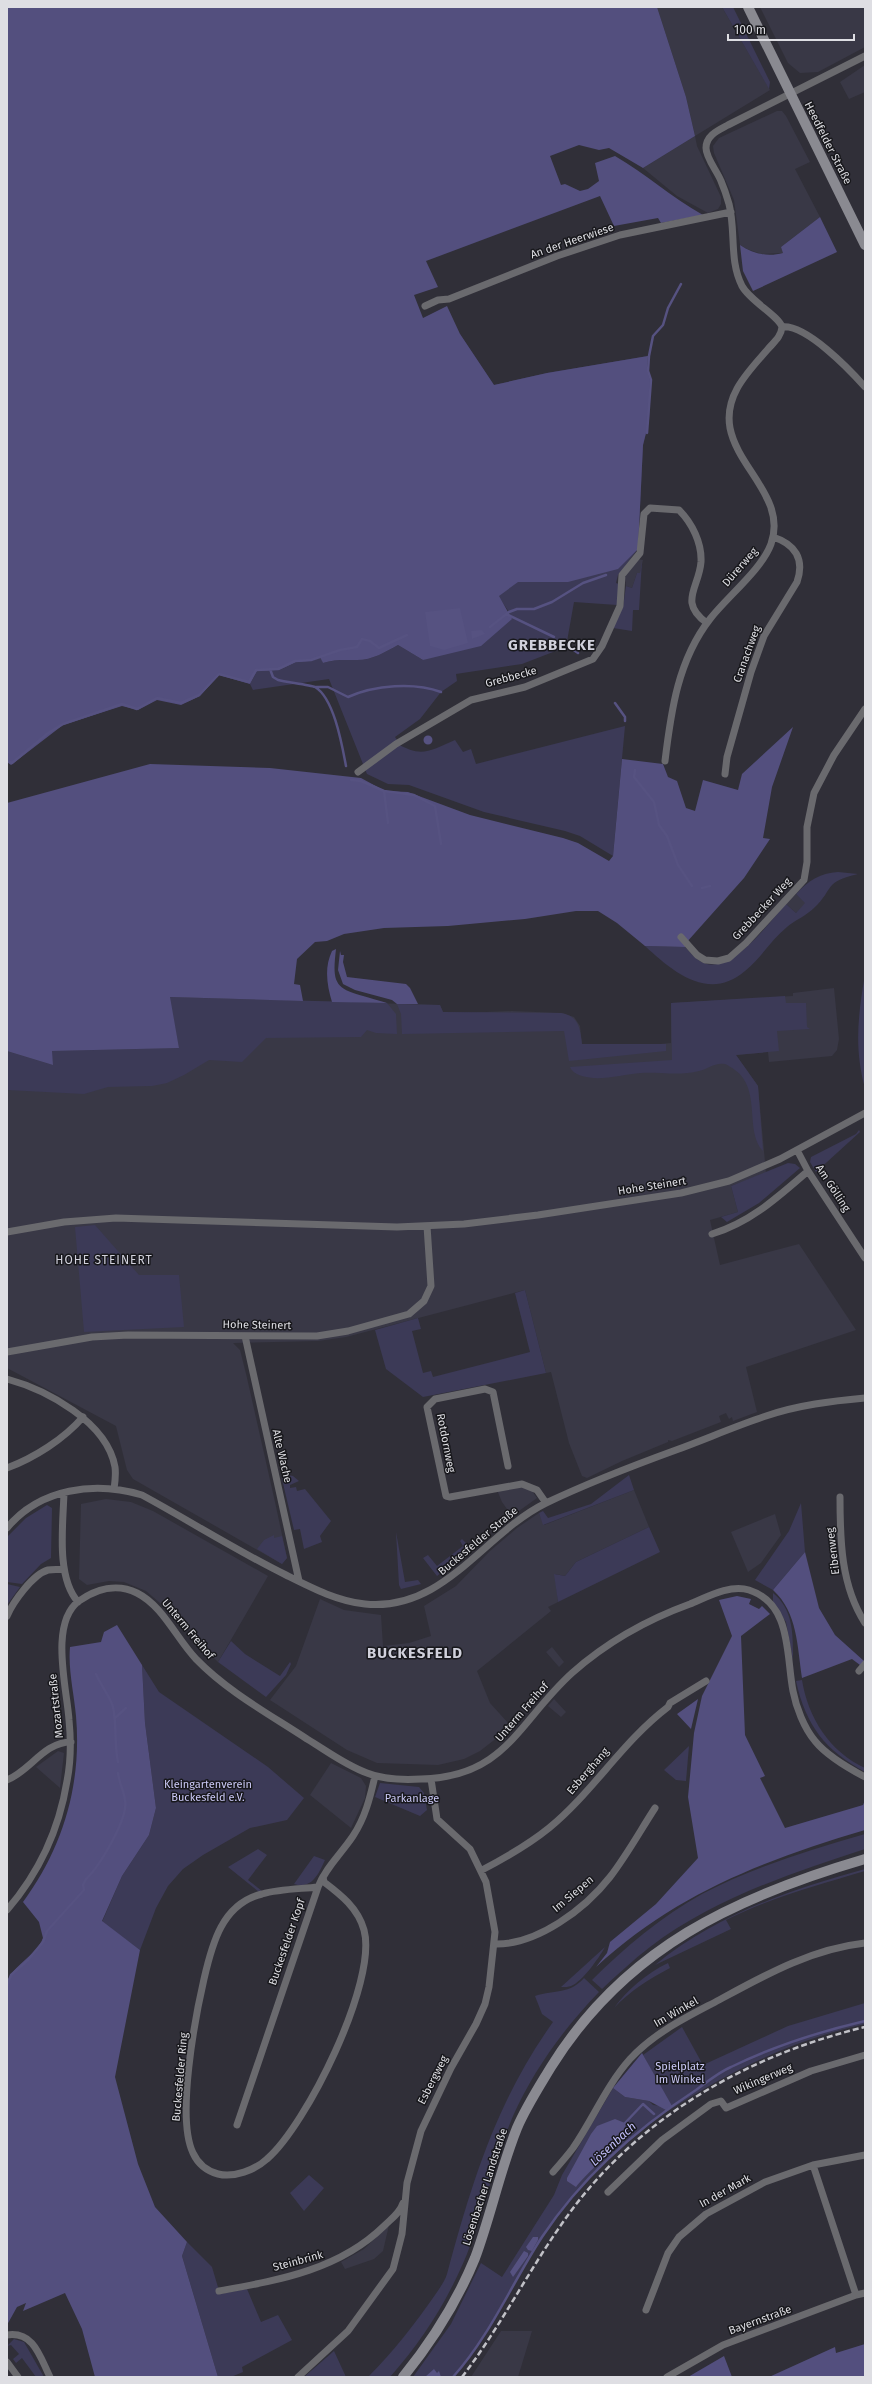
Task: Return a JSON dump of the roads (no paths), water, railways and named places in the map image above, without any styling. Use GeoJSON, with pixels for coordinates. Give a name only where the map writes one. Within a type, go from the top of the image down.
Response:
{"type":"FeatureCollection","features":[{"type":"Feature","properties":{"kind":"main road","name":"Heedfelder Straße"},"geometry":{"type":"LineString","coordinates":[[748,7],[865,245]]}},
{"type":"Feature","properties":{"kind":"main road","name":"Lösenbacher Landstraße"},"geometry":{"type":"LineString","coordinates":[[403,2377],[435,2336],[454,2304],[474,2258],[506,2157],[529,2105],[569,2039],[593,2010],[618,1983],[654,1954],[709,1918],[770,1890],[865,1858]]}},
{"type":"Feature","properties":{"kind":"street"},"geometry":{"type":"LineString","coordinates":[[865,56],[790,95],[728,124],[713,134],[708,140],[706,151],[722,182],[731,212],[736,263],[740,280],[753,300],[778,320],[782,327],[793,328],[822,346],[851,371],[865,387]]}},
{"type":"Feature","properties":{"kind":"street","name":"An der Heerwiese"},"geometry":{"type":"LineString","coordinates":[[425,306],[438,300],[449,299],[558,256],[620,235],[731,212]]}},
{"type":"Feature","properties":{"kind":"street","name":"Dürerweg"},"geometry":{"type":"LineString","coordinates":[[665,761],[673,705],[680,677],[693,646],[707,622],[766,554],[773,537],[774,521],[768,499],[737,448],[730,428],[730,408],[736,390],[742,380],[782,333],[782,327]]}},
{"type":"Feature","properties":{"kind":"street","name":"Grebbecke"},"geometry":{"type":"LineString","coordinates":[[358,772],[396,744],[471,700],[525,687],[593,659],[602,646],[620,606],[622,575],[640,552],[644,514],[650,508],[679,510],[694,532],[698,542],[701,563],[691,600],[695,612],[707,622]]}},
{"type":"Feature","properties":{"kind":"street","name":"Cranachweg"},"geometry":{"type":"LineString","coordinates":[[725,774],[727,757],[757,653],[774,616],[798,578],[799,565],[797,554],[788,543],[773,537]]}},
{"type":"Feature","properties":{"kind":"street","name":"Grebbecker Weg"},"geometry":{"type":"LineString","coordinates":[[681,937],[696,955],[705,960],[718,961],[729,958],[746,943],[804,880],[807,862],[806,836],[808,818],[814,793],[834,755],[865,709]]}},
{"type":"Feature","properties":{"kind":"street","name":"Hohe Steinert"},"geometry":{"type":"LineString","coordinates":[[7,1232],[64,1222],[116,1218],[319,1226],[427,1226],[513,1218],[682,1193],[729,1181],[797,1150],[865,1113]]}},
{"type":"Feature","properties":{"kind":"street","name":"Am Gölling"},"geometry":{"type":"LineString","coordinates":[[797,1150],[808,1171],[865,1258]]}},
{"type":"Feature","properties":{"kind":"street"},"geometry":{"type":"LineString","coordinates":[[712,1234],[736,1225],[756,1214],[808,1171]]}},
{"type":"Feature","properties":{"kind":"street","name":"Hohe Steinert"},"geometry":{"type":"LineString","coordinates":[[7,1352],[84,1338],[128,1335],[303,1336],[336,1334],[409,1314],[424,1301],[431,1286],[427,1226]]}},
{"type":"Feature","properties":{"kind":"street","name":"Alte Wache"},"geometry":{"type":"LineString","coordinates":[[245,1336],[298,1581]]}},
{"type":"Feature","properties":{"kind":"street"},"geometry":{"type":"LineString","coordinates":[[7,1379],[31,1388],[83,1417],[98,1433],[110,1451],[115,1471],[114,1489]]}},
{"type":"Feature","properties":{"kind":"street","name":"Rotdornweg"},"geometry":{"type":"LineString","coordinates":[[508,1466],[493,1392],[486,1389],[435,1399],[427,1407],[446,1496],[450,1497],[522,1484],[537,1490],[546,1503]]}},
{"type":"Feature","properties":{"kind":"street","name":"Buckesfelder Straße"},"geometry":{"type":"LineString","coordinates":[[7,1528],[18,1516],[41,1500],[64,1493],[92,1488],[114,1489],[142,1495],[298,1581],[340,1600],[360,1604],[384,1605],[410,1600],[446,1582],[504,1531],[546,1503],[628,1467],[766,1416],[802,1407],[865,1398]]}},
{"type":"Feature","properties":{"kind":"street"},"geometry":{"type":"LineString","coordinates":[[7,1468],[29,1459],[66,1434],[83,1417]]}},
{"type":"Feature","properties":{"kind":"street"},"geometry":{"type":"LineString","coordinates":[[64,1493],[64,1569],[68,1588],[78,1602]]}},
{"type":"Feature","properties":{"kind":"street","name":"Eibenweg"},"geometry":{"type":"LineString","coordinates":[[840,1497],[841,1541],[846,1572],[854,1601],[865,1623]]}},
{"type":"Feature","properties":{"kind":"street"},"geometry":{"type":"LineString","coordinates":[[7,1616],[19,1595],[37,1577],[48,1570],[64,1569]]}},
{"type":"Feature","properties":{"kind":"street","name":"Unterm Freihof"},"geometry":{"type":"LineString","coordinates":[[78,1602],[106,1588],[126,1589],[139,1594],[156,1607],[197,1660],[234,1691],[341,1761],[375,1776],[404,1779],[431,1779],[452,1776],[486,1763],[499,1753],[571,1674],[623,1634],[683,1606],[728,1590],[750,1590],[766,1599],[779,1615],[785,1635],[794,1693],[798,1707],[814,1740],[834,1758],[865,1777]]}},
{"type":"Feature","properties":{"kind":"street","name":"Mozartstraße"},"geometry":{"type":"LineString","coordinates":[[7,1910],[31,1880],[51,1839],[65,1794],[70,1742],[63,1667],[63,1630],[69,1612],[78,1602]]}},
{"type":"Feature","properties":{"kind":"street"},"geometry":{"type":"LineString","coordinates":[[859,1671],[865,1664]]}},
{"type":"Feature","properties":{"kind":"street","name":"Esberghang"},"geometry":{"type":"LineString","coordinates":[[482,1870],[521,1849],[549,1828],[581,1796],[636,1734],[668,1707],[670,1703],[706,1681]]}},
{"type":"Feature","properties":{"kind":"street"},"geometry":{"type":"LineString","coordinates":[[7,1780],[15,1777],[56,1744],[70,1742]]}},
{"type":"Feature","properties":{"kind":"street","name":"Buckesfelder Kopf"},"geometry":{"type":"LineString","coordinates":[[236,2125],[321,1882],[360,1824],[370,1800],[375,1776]]}},
{"type":"Feature","properties":{"kind":"street","name":"Esbergweg"},"geometry":{"type":"LineString","coordinates":[[298,2377],[348,2330],[393,2269],[402,2234],[405,2199],[413,2159],[426,2119],[485,2004],[493,1966],[495,1944],[494,1919],[482,1870],[470,1849],[438,1819],[431,1779]]}},
{"type":"Feature","properties":{"kind":"street","name":"Im Siepen"},"geometry":{"type":"LineString","coordinates":[[495,1944],[511,1943],[540,1932],[584,1903],[610,1878],[655,1808]]}},
{"type":"Feature","properties":{"kind":"street","name":"Buckesfelder Ring"},"geometry":{"type":"LineString","coordinates":[[321,1882],[352,1906],[364,1929],[366,1948],[365,1967],[355,2000],[324,2073],[290,2134],[266,2161],[253,2169],[233,2174],[216,2173],[206,2169],[196,2159],[191,2148],[187,2127],[189,2081],[196,2025],[208,1960],[215,1937],[230,1913],[242,1903],[253,1897],[321,1882]]}},
{"type":"Feature","properties":{"kind":"street","name":"Im Winkel"},"geometry":{"type":"LineString","coordinates":[[553,2172],[572,2148],[614,2079],[630,2059],[651,2040],[682,2020],[783,1966],[828,1951],[865,1943]]}},
{"type":"Feature","properties":{"kind":"street","name":"Wikingerweg"},"geometry":{"type":"LineString","coordinates":[[608,2192],[662,2140],[711,2104],[720,2101],[726,2108],[811,2071],[865,2055]]}},
{"type":"Feature","properties":{"kind":"street","name":"In der Mark"},"geometry":{"type":"LineString","coordinates":[[646,2310],[668,2253],[679,2237],[706,2214],[765,2182],[813,2165],[865,2154]]}},
{"type":"Feature","properties":{"kind":"street"},"geometry":{"type":"LineString","coordinates":[[813,2165],[856,2294]]}},
{"type":"Feature","properties":{"kind":"street","name":"Steinbrink"},"geometry":{"type":"LineString","coordinates":[[219,2291],[315,2270],[344,2258],[378,2233],[401,2209],[405,2199]]}},
{"type":"Feature","properties":{"kind":"street","name":"Bayernstraße"},"geometry":{"type":"LineString","coordinates":[[667,2377],[723,2345],[856,2294],[865,2293]]}},
{"type":"Feature","properties":{"kind":"street"},"geometry":{"type":"LineString","coordinates":[[7,2335],[23,2335],[31,2340],[50,2377]]}},
{"type":"Feature","properties":{"kind":"street"},"geometry":{"type":"LineString","coordinates":[[7,2362],[18,2377]]}},
{"type":"Feature","properties":{"kind":"water"},"geometry":{"type":"Polygon","coordinates":[[[460,608],[468,643],[444,650],[430,646],[425,612],[460,608]]]}},
{"type":"Feature","properties":{"kind":"water"},"geometry":{"type":"Polygon","coordinates":[[[482,630],[485,634],[472,639],[471,631],[482,630]]]}},
{"type":"Feature","properties":{"kind":"water"},"geometry":{"type":"Polygon","coordinates":[[[428,735],[433,740],[428,745],[423,740],[428,735]]]}},
{"type":"Feature","properties":{"kind":"water"},"geometry":{"type":"Polygon","coordinates":[[[615,2119],[625,2123],[625,2129],[621,2137],[576,2187],[567,2181],[567,2178],[591,2134],[597,2126],[615,2119]]]}},
{"type":"Feature","properties":{"kind":"water"},"geometry":{"type":"Polygon","coordinates":[[[533,2237],[538,2237],[538,2240],[532,2251],[528,2250],[526,2247],[533,2237]]]}},
{"type":"Feature","properties":{"kind":"water"},"geometry":{"type":"Polygon","coordinates":[[[524,2251],[528,2253],[528,2256],[513,2277],[510,2272],[524,2251]]]}},
{"type":"Feature","properties":{"kind":"water"},"geometry":{"type":"Polygon","coordinates":[[[434,2369],[437,2373],[439,2371],[441,2377],[425,2377],[434,2369]]]}},
{"type":"Feature","properties":{"kind":"waterway"},"geometry":{"type":"LineString","coordinates":[[647,433],[651,380],[648,371],[653,336],[663,325],[668,308],[681,284]]}},
{"type":"Feature","properties":{"kind":"waterway"},"geometry":{"type":"LineString","coordinates":[[490,627],[509,612],[517,609],[534,609],[552,602],[583,583],[606,575]]}},
{"type":"Feature","properties":{"kind":"waterway"},"geometry":{"type":"LineString","coordinates":[[506,614],[554,637]]}},
{"type":"Feature","properties":{"kind":"waterway"},"geometry":{"type":"LineString","coordinates":[[7,761],[12,763],[48,733],[63,724],[122,704],[137,709],[157,698],[181,703],[199,695],[219,674],[249,682],[256,670],[278,669],[295,661],[311,660],[340,650],[357,647],[362,639],[370,641],[379,648],[407,635]]}},
{"type":"Feature","properties":{"kind":"waterway"},"geometry":{"type":"LineString","coordinates":[[560,641],[578,653]]}},
{"type":"Feature","properties":{"kind":"waterway"},"geometry":{"type":"LineString","coordinates":[[270,669],[273,677],[278,680],[313,686],[322,693],[332,711],[336,723],[346,766]]}},
{"type":"Feature","properties":{"kind":"waterway"},"geometry":{"type":"LineString","coordinates":[[315,687],[328,687],[348,697],[370,690],[394,686],[419,687],[441,692]]}},
{"type":"Feature","properties":{"kind":"waterway"},"geometry":{"type":"LineString","coordinates":[[615,703],[625,717],[625,721]]}},
{"type":"Feature","properties":{"kind":"waterway"},"geometry":{"type":"LineString","coordinates":[[635,770],[634,777],[654,802],[659,825],[667,836],[678,865],[692,886]]}},
{"type":"Feature","properties":{"kind":"waterway"},"geometry":{"type":"LineString","coordinates":[[351,780],[361,781],[384,791],[388,823]]}},
{"type":"Feature","properties":{"kind":"waterway"},"geometry":{"type":"LineString","coordinates":[[384,791],[414,795],[435,806],[441,844]]}},
{"type":"Feature","properties":{"kind":"waterway"},"geometry":{"type":"LineString","coordinates":[[702,888],[710,886]]}},
{"type":"Feature","properties":{"kind":"waterway"},"geometry":{"type":"LineString","coordinates":[[96,1674],[113,1707],[118,1762]]}},
{"type":"Feature","properties":{"kind":"waterway"},"geometry":{"type":"LineString","coordinates":[[115,1718],[126,1708]]}},
{"type":"Feature","properties":{"kind":"waterway"},"geometry":{"type":"LineString","coordinates":[[7,1986],[11,1975],[28,1960],[43,1942],[47,1931],[84,1890],[83,1885],[86,1879],[92,1873],[112,1842],[118,1830],[125,1808],[125,1800],[118,1773]]}},
{"type":"Feature","properties":{"kind":"waterway","name":"Lösenbach"},"geometry":{"type":"LineString","coordinates":[[453,2377],[490,2327],[531,2255],[558,2215],[592,2174],[631,2138],[674,2105],[713,2077],[727,2069],[763,2052],[796,2040],[865,2021]]}},
{"type":"Feature","properties":{"kind":"waterway"},"geometry":{"type":"LineString","coordinates":[[625,2123],[643,2104],[654,2114]]}},
{"type":"Feature","properties":{"kind":"railway"},"geometry":{"type":"LineString","coordinates":[[462,2377],[488,2340],[561,2225],[589,2188],[621,2154],[656,2124],[694,2098],[734,2075],[776,2056],[820,2040],[865,2027]]}},
{"type":"Feature","properties":{"kind":"district","name":"GREBBECKE"},"geometry":{"type":"Point","coordinates":[552,645]}},
{"type":"Feature","properties":{"kind":"district","name":"HOHE STEINERT"},"geometry":{"type":"Point","coordinates":[104,1260]}},
{"type":"Feature","properties":{"kind":"district","name":"BUCKESFELD"},"geometry":{"type":"Point","coordinates":[415,1653]}},
{"type":"Feature","properties":{"kind":"park label","name":"Kleingartenverein Buckesfeld e.V."},"geometry":{"type":"Point","coordinates":[208,1790]}},
{"type":"Feature","properties":{"kind":"park label","name":"Parkanlage"},"geometry":{"type":"Point","coordinates":[412,1798]}},
{"type":"Feature","properties":{"kind":"park label","name":"Spielplatz Im Winkel"},"geometry":{"type":"Point","coordinates":[680,2072]}}]}
